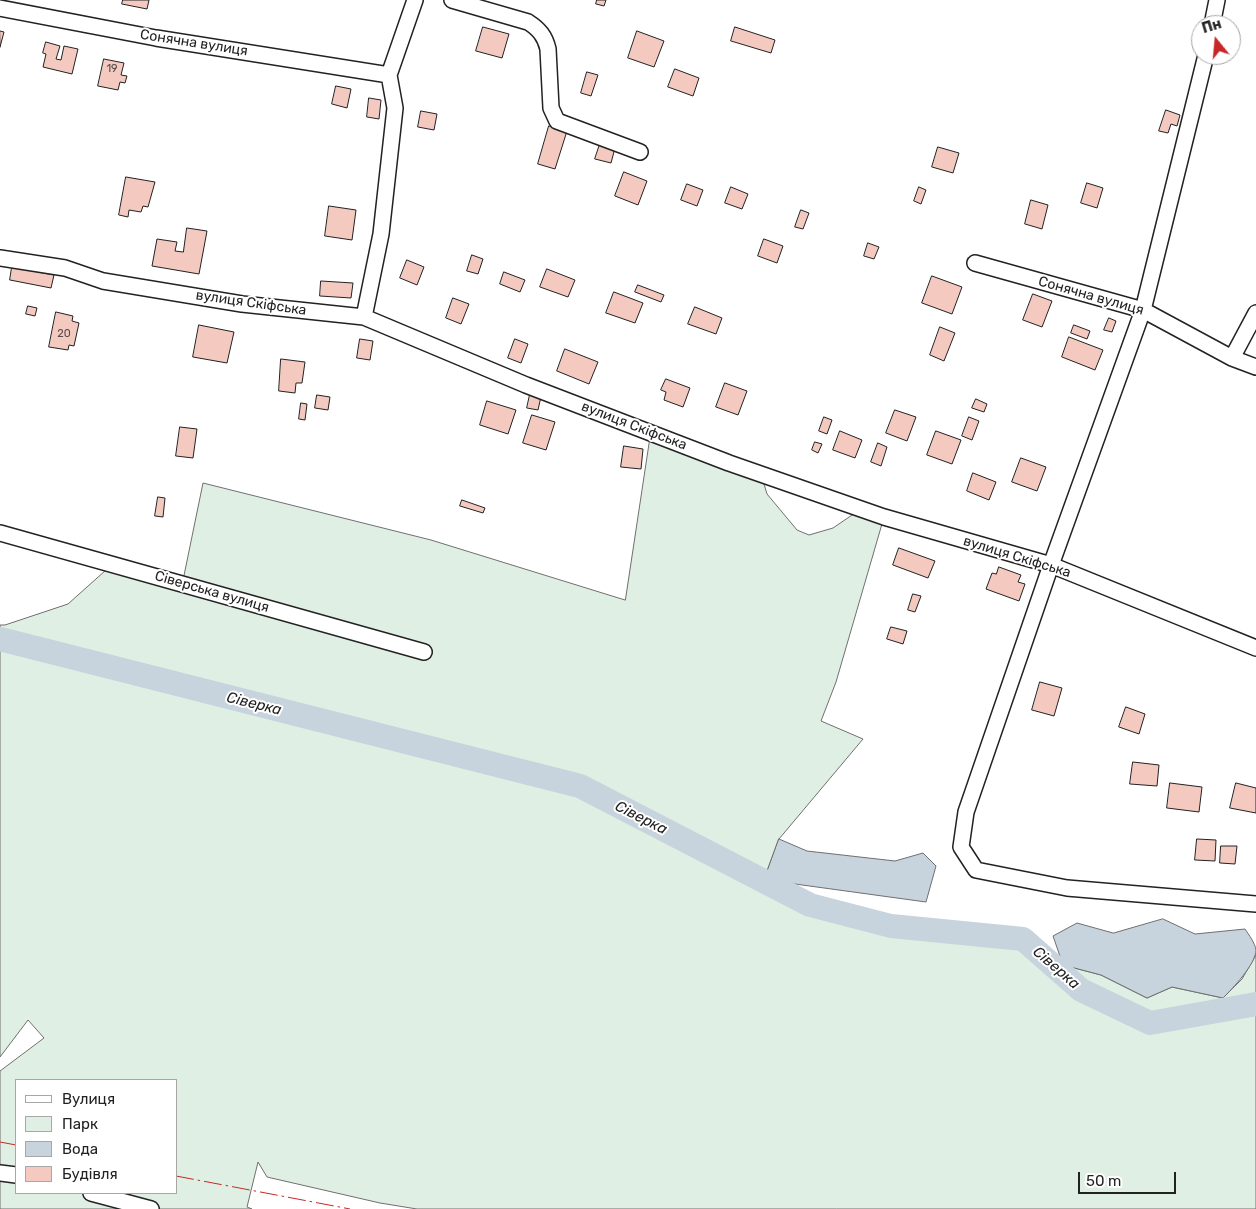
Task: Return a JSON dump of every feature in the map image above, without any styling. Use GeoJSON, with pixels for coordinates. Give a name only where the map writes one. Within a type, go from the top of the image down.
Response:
{"type":"FeatureCollection","features":[{"type":"Feature","properties":{"kind":"street"},"geometry":{"type":"LineString","coordinates":[[364,317],[382,234],[395,108],[389,75],[415,0]]}},
{"type":"Feature","properties":{"kind":"street"},"geometry":{"type":"LineString","coordinates":[[452,0],[528,22],[537,28],[546,40],[548,49],[551,108],[557,121],[640,152]]}},
{"type":"Feature","properties":{"kind":"street"},"geometry":{"type":"LineString","coordinates":[[1214,15],[1217,0]]}},
{"type":"Feature","properties":{"kind":"street","name":"Сонячна вулиця"},"geometry":{"type":"LineString","coordinates":[[0,8],[156,38],[389,75]]}},
{"type":"Feature","properties":{"kind":"street"},"geometry":{"type":"LineString","coordinates":[[1204,65],[1143,310],[1051,565],[966,812],[961,847],[976,870],[1067,888],[1256,904]]}},
{"type":"Feature","properties":{"kind":"street","name":"вулиця Скіфська"},"geometry":{"type":"LineString","coordinates":[[0,258],[65,268],[103,281],[233,302],[364,317],[526,385],[730,463],[884,517],[1051,565],[1256,648]]}},
{"type":"Feature","properties":{"kind":"street","name":"Сонячна вулиця"},"geometry":{"type":"LineString","coordinates":[[975,263],[1143,310],[1232,358],[1256,367]]}},
{"type":"Feature","properties":{"kind":"street"},"geometry":{"type":"LineString","coordinates":[[1232,358],[1256,313]]}},
{"type":"Feature","properties":{"kind":"street","name":"Сіверська вулиця"},"geometry":{"type":"LineString","coordinates":[[0,533],[424,652]]}},
{"type":"Feature","properties":{"kind":"street"},"geometry":{"type":"LineString","coordinates":[[0,1173],[15,1175]]}},
{"type":"Feature","properties":{"kind":"street"},"geometry":{"type":"LineString","coordinates":[[95,1194],[151,1209]]}},
{"type":"Feature","properties":{"kind":"green space"},"geometry":{"type":"Polygon","coordinates":[[[651,433],[761,474],[767,494],[797,530],[809,535],[833,528],[855,513],[884,517],[836,682],[821,721],[863,739],[779,839],[760,890],[891,926],[1023,939],[1063,965],[1101,975],[1147,998],[1172,987],[1223,998],[1242,979],[1256,955],[1256,1209],[417,1209],[380,1203],[267,1177],[258,1162],[247,1207],[252,1209],[0,1209],[0,1071],[44,1038],[28,1020],[0,1057],[0,625],[68,604],[106,570],[181,590],[203,483],[431,540],[625,600],[651,433]]]}},
{"type":"Feature","properties":{"kind":"water"},"geometry":{"type":"Polygon","coordinates":[[[779,839],[807,851],[895,861],[923,853],[936,866],[926,902],[795,884],[766,875],[779,839]]]}},
{"type":"Feature","properties":{"kind":"water"},"geometry":{"type":"Polygon","coordinates":[[[1163,919],[1195,934],[1245,929],[1252,939],[1256,950],[1255,956],[1243,976],[1223,998],[1172,987],[1147,998],[1101,975],[1063,965],[1053,936],[1077,923],[1113,933],[1163,919]]]}},
{"type":"Feature","properties":{"kind":"building"},"geometry":{"type":"Polygon","coordinates":[[[123,0],[149,0],[147,9],[122,4],[123,0]]]}},
{"type":"Feature","properties":{"kind":"building"},"geometry":{"type":"Polygon","coordinates":[[[597,0],[606,0],[604,6],[596,4],[597,0]]]}},
{"type":"Feature","properties":{"kind":"building"},"geometry":{"type":"Polygon","coordinates":[[[483,27],[509,34],[502,58],[476,51],[483,27]]]}},
{"type":"Feature","properties":{"kind":"building"},"geometry":{"type":"Polygon","coordinates":[[[735,27],[775,40],[771,53],[731,41],[735,27]]]}},
{"type":"Feature","properties":{"kind":"building"},"geometry":{"type":"Polygon","coordinates":[[[0,31],[4,32],[0,47],[0,31]]]}},
{"type":"Feature","properties":{"kind":"building"},"geometry":{"type":"Polygon","coordinates":[[[637,31],[664,41],[654,67],[628,58],[637,31]]]}},
{"type":"Feature","properties":{"kind":"building"},"geometry":{"type":"Polygon","coordinates":[[[46,42],[60,46],[56,59],[61,60],[64,46],[78,49],[72,74],[43,67],[46,54],[43,53],[46,42]]]}},
{"type":"Feature","properties":{"kind":"building"},"geometry":{"type":"Polygon","coordinates":[[[104,59],[124,63],[121,75],[127,76],[125,83],[120,82],[118,90],[98,86],[104,59]]]}},
{"type":"Feature","properties":{"kind":"building"},"geometry":{"type":"Polygon","coordinates":[[[675,69],[699,78],[693,96],[668,87],[675,69]]]}},
{"type":"Feature","properties":{"kind":"building"},"geometry":{"type":"Polygon","coordinates":[[[587,72],[598,75],[591,96],[581,93],[587,72]]]}},
{"type":"Feature","properties":{"kind":"building"},"geometry":{"type":"Polygon","coordinates":[[[336,86],[351,89],[347,108],[332,104],[336,86]]]}},
{"type":"Feature","properties":{"kind":"building"},"geometry":{"type":"Polygon","coordinates":[[[369,98],[381,100],[379,119],[367,117],[369,98]]]}},
{"type":"Feature","properties":{"kind":"building"},"geometry":{"type":"Polygon","coordinates":[[[1166,110],[1180,115],[1177,126],[1171,124],[1168,133],[1159,131],[1166,110]]]}},
{"type":"Feature","properties":{"kind":"building"},"geometry":{"type":"Polygon","coordinates":[[[421,111],[437,114],[434,130],[418,127],[421,111]]]}},
{"type":"Feature","properties":{"kind":"building"},"geometry":{"type":"Polygon","coordinates":[[[549,126],[567,131],[555,169],[538,164],[549,126]]]}},
{"type":"Feature","properties":{"kind":"building"},"geometry":{"type":"Polygon","coordinates":[[[600,144],[615,148],[611,163],[595,159],[600,144]]]}},
{"type":"Feature","properties":{"kind":"building"},"geometry":{"type":"Polygon","coordinates":[[[938,147],[959,153],[953,173],[932,167],[938,147]]]}},
{"type":"Feature","properties":{"kind":"building"},"geometry":{"type":"Polygon","coordinates":[[[624,172],[647,181],[638,205],[615,196],[624,172]]]}},
{"type":"Feature","properties":{"kind":"building"},"geometry":{"type":"Polygon","coordinates":[[[126,177],[155,182],[148,207],[143,206],[141,212],[129,210],[128,217],[119,215],[126,177]]]}},
{"type":"Feature","properties":{"kind":"building"},"geometry":{"type":"Polygon","coordinates":[[[1087,183],[1103,188],[1097,208],[1081,203],[1087,183]]]}},
{"type":"Feature","properties":{"kind":"building"},"geometry":{"type":"Polygon","coordinates":[[[687,184],[703,190],[697,206],[681,200],[687,184]]]}},
{"type":"Feature","properties":{"kind":"building"},"geometry":{"type":"Polygon","coordinates":[[[731,187],[748,194],[742,209],[725,203],[731,187]]]}},
{"type":"Feature","properties":{"kind":"building"},"geometry":{"type":"Polygon","coordinates":[[[919,187],[926,190],[921,204],[914,201],[919,187]]]}},
{"type":"Feature","properties":{"kind":"building"},"geometry":{"type":"Polygon","coordinates":[[[1031,200],[1048,205],[1042,229],[1025,224],[1031,200]]]}},
{"type":"Feature","properties":{"kind":"building"},"geometry":{"type":"Polygon","coordinates":[[[329,206],[356,210],[352,240],[325,236],[329,206]]]}},
{"type":"Feature","properties":{"kind":"building"},"geometry":{"type":"Polygon","coordinates":[[[801,210],[809,213],[803,229],[795,227],[801,210]]]}},
{"type":"Feature","properties":{"kind":"building"},"geometry":{"type":"Polygon","coordinates":[[[187,228],[207,231],[199,274],[152,266],[157,239],[177,242],[175,251],[183,252],[187,228]]]}},
{"type":"Feature","properties":{"kind":"building"},"geometry":{"type":"Polygon","coordinates":[[[764,239],[783,246],[777,263],[758,256],[764,239]]]}},
{"type":"Feature","properties":{"kind":"building"},"geometry":{"type":"Polygon","coordinates":[[[868,243],[879,247],[874,259],[864,256],[868,243]]]}},
{"type":"Feature","properties":{"kind":"building"},"geometry":{"type":"Polygon","coordinates":[[[472,255],[483,259],[478,274],[467,271],[472,255]]]}},
{"type":"Feature","properties":{"kind":"building"},"geometry":{"type":"Polygon","coordinates":[[[407,260],[424,267],[417,285],[400,278],[407,260]]]}},
{"type":"Feature","properties":{"kind":"building"},"geometry":{"type":"Polygon","coordinates":[[[12,267],[54,275],[51,288],[10,280],[12,267]]]}},
{"type":"Feature","properties":{"kind":"building"},"geometry":{"type":"Polygon","coordinates":[[[547,269],[575,280],[568,297],[540,287],[547,269]]]}},
{"type":"Feature","properties":{"kind":"building"},"geometry":{"type":"Polygon","coordinates":[[[504,272],[525,280],[520,292],[500,284],[504,272]]]}},
{"type":"Feature","properties":{"kind":"building"},"geometry":{"type":"Polygon","coordinates":[[[932,276],[962,287],[952,314],[922,303],[932,276]]]}},
{"type":"Feature","properties":{"kind":"building"},"geometry":{"type":"Polygon","coordinates":[[[321,281],[353,283],[351,298],[320,296],[321,281]]]}},
{"type":"Feature","properties":{"kind":"building"},"geometry":{"type":"Polygon","coordinates":[[[638,285],[664,295],[661,302],[635,292],[638,285]]]}},
{"type":"Feature","properties":{"kind":"building"},"geometry":{"type":"Polygon","coordinates":[[[614,292],[643,303],[635,323],[606,313],[614,292]]]}},
{"type":"Feature","properties":{"kind":"building"},"geometry":{"type":"Polygon","coordinates":[[[1033,294],[1052,301],[1042,327],[1023,320],[1033,294]]]}},
{"type":"Feature","properties":{"kind":"building"},"geometry":{"type":"Polygon","coordinates":[[[453,298],[469,304],[461,324],[446,318],[453,298]]]}},
{"type":"Feature","properties":{"kind":"building"},"geometry":{"type":"Polygon","coordinates":[[[28,306],[37,308],[35,316],[26,314],[28,306]]]}},
{"type":"Feature","properties":{"kind":"building"},"geometry":{"type":"Polygon","coordinates":[[[695,307],[722,318],[716,334],[688,324],[695,307]]]}},
{"type":"Feature","properties":{"kind":"building"},"geometry":{"type":"Polygon","coordinates":[[[56,312],[73,316],[72,321],[79,323],[74,346],[69,345],[68,350],[49,347],[56,312]]]}},
{"type":"Feature","properties":{"kind":"building"},"geometry":{"type":"Polygon","coordinates":[[[1109,318],[1116,321],[1112,332],[1104,330],[1109,318]]]}},
{"type":"Feature","properties":{"kind":"building"},"geometry":{"type":"Polygon","coordinates":[[[199,325],[234,332],[227,363],[193,357],[199,325]]]}},
{"type":"Feature","properties":{"kind":"building"},"geometry":{"type":"Polygon","coordinates":[[[1074,325],[1090,331],[1087,339],[1071,333],[1074,325]]]}},
{"type":"Feature","properties":{"kind":"building"},"geometry":{"type":"Polygon","coordinates":[[[940,327],[955,333],[944,361],[930,355],[940,327]]]}},
{"type":"Feature","properties":{"kind":"building"},"geometry":{"type":"Polygon","coordinates":[[[1069,337],[1103,350],[1095,370],[1062,357],[1069,337]]]}},
{"type":"Feature","properties":{"kind":"building"},"geometry":{"type":"Polygon","coordinates":[[[360,339],[373,341],[370,360],[357,358],[360,339]]]}},
{"type":"Feature","properties":{"kind":"building"},"geometry":{"type":"Polygon","coordinates":[[[515,339],[528,344],[521,363],[508,358],[515,339]]]}},
{"type":"Feature","properties":{"kind":"building"},"geometry":{"type":"Polygon","coordinates":[[[565,349],[598,362],[589,384],[557,371],[565,349]]]}},
{"type":"Feature","properties":{"kind":"building"},"geometry":{"type":"Polygon","coordinates":[[[281,359],[305,362],[302,383],[296,383],[295,393],[279,391],[281,359]]]}},
{"type":"Feature","properties":{"kind":"building"},"geometry":{"type":"Polygon","coordinates":[[[666,379],[690,388],[683,407],[664,400],[666,392],[661,390],[666,379]]]}},
{"type":"Feature","properties":{"kind":"building"},"geometry":{"type":"Polygon","coordinates":[[[725,383],[747,391],[738,415],[716,407],[725,383]]]}},
{"type":"Feature","properties":{"kind":"building"},"geometry":{"type":"Polygon","coordinates":[[[531,390],[542,392],[538,410],[527,408],[531,390]]]}},
{"type":"Feature","properties":{"kind":"building"},"geometry":{"type":"Polygon","coordinates":[[[317,395],[330,397],[328,410],[315,408],[317,395]]]}},
{"type":"Feature","properties":{"kind":"building"},"geometry":{"type":"Polygon","coordinates":[[[976,399],[987,404],[984,412],[972,408],[976,399]]]}},
{"type":"Feature","properties":{"kind":"building"},"geometry":{"type":"Polygon","coordinates":[[[487,401],[516,410],[508,434],[480,425],[487,401]]]}},
{"type":"Feature","properties":{"kind":"building"},"geometry":{"type":"Polygon","coordinates":[[[301,403],[307,404],[305,420],[299,419],[301,403]]]}},
{"type":"Feature","properties":{"kind":"building"},"geometry":{"type":"Polygon","coordinates":[[[895,410],[916,417],[907,441],[886,433],[895,410]]]}},
{"type":"Feature","properties":{"kind":"building"},"geometry":{"type":"Polygon","coordinates":[[[532,415],[555,422],[546,450],[523,443],[532,415]]]}},
{"type":"Feature","properties":{"kind":"building"},"geometry":{"type":"Polygon","coordinates":[[[824,417],[832,420],[827,434],[819,431],[824,417]]]}},
{"type":"Feature","properties":{"kind":"building"},"geometry":{"type":"Polygon","coordinates":[[[969,417],[979,421],[972,440],[962,436],[969,417]]]}},
{"type":"Feature","properties":{"kind":"building"},"geometry":{"type":"Polygon","coordinates":[[[180,427],[197,429],[193,458],[176,456],[180,427]]]}},
{"type":"Feature","properties":{"kind":"building"},"geometry":{"type":"Polygon","coordinates":[[[840,431],[862,440],[855,458],[833,450],[840,431]]]}},
{"type":"Feature","properties":{"kind":"building"},"geometry":{"type":"Polygon","coordinates":[[[936,431],[961,440],[952,464],[927,455],[936,431]]]}},
{"type":"Feature","properties":{"kind":"building"},"geometry":{"type":"Polygon","coordinates":[[[815,442],[822,444],[818,453],[812,450],[815,442]]]}},
{"type":"Feature","properties":{"kind":"building"},"geometry":{"type":"Polygon","coordinates":[[[878,443],[887,447],[881,466],[871,462],[878,443]]]}},
{"type":"Feature","properties":{"kind":"building"},"geometry":{"type":"Polygon","coordinates":[[[624,446],[643,449],[641,469],[621,467],[624,446]]]}},
{"type":"Feature","properties":{"kind":"building"},"geometry":{"type":"Polygon","coordinates":[[[1021,458],[1046,467],[1037,491],[1012,482],[1021,458]]]}},
{"type":"Feature","properties":{"kind":"building"},"geometry":{"type":"Polygon","coordinates":[[[973,473],[996,482],[989,500],[967,491],[973,473]]]}},
{"type":"Feature","properties":{"kind":"building"},"geometry":{"type":"Polygon","coordinates":[[[158,497],[165,498],[163,517],[155,516],[158,497]]]}},
{"type":"Feature","properties":{"kind":"building"},"geometry":{"type":"Polygon","coordinates":[[[462,500],[485,508],[483,513],[460,506],[462,500]]]}},
{"type":"Feature","properties":{"kind":"building"},"geometry":{"type":"Polygon","coordinates":[[[899,548],[935,561],[928,578],[893,565],[899,548]]]}},
{"type":"Feature","properties":{"kind":"building"},"geometry":{"type":"Polygon","coordinates":[[[999,567],[1021,575],[1018,582],[1025,584],[1019,601],[986,589],[992,573],[996,574],[999,567]]]}},
{"type":"Feature","properties":{"kind":"building"},"geometry":{"type":"Polygon","coordinates":[[[913,594],[921,596],[915,612],[908,610],[913,594]]]}},
{"type":"Feature","properties":{"kind":"building"},"geometry":{"type":"Polygon","coordinates":[[[891,627],[907,631],[903,644],[887,639],[891,627]]]}},
{"type":"Feature","properties":{"kind":"building"},"geometry":{"type":"Polygon","coordinates":[[[1040,682],[1062,688],[1054,716],[1032,710],[1040,682]]]}},
{"type":"Feature","properties":{"kind":"building"},"geometry":{"type":"Polygon","coordinates":[[[1126,707],[1145,714],[1139,734],[1119,727],[1126,707]]]}},
{"type":"Feature","properties":{"kind":"building"},"geometry":{"type":"Polygon","coordinates":[[[1133,762],[1159,765],[1157,786],[1130,784],[1133,762]]]}},
{"type":"Feature","properties":{"kind":"building"},"geometry":{"type":"Polygon","coordinates":[[[1170,783],[1202,787],[1199,812],[1167,808],[1170,783]]]}},
{"type":"Feature","properties":{"kind":"building"},"geometry":{"type":"Polygon","coordinates":[[[1236,783],[1256,788],[1256,813],[1230,808],[1236,783]]]}},
{"type":"Feature","properties":{"kind":"building"},"geometry":{"type":"Polygon","coordinates":[[[1197,839],[1216,840],[1215,861],[1195,860],[1197,839]]]}},
{"type":"Feature","properties":{"kind":"building"},"geometry":{"type":"Polygon","coordinates":[[[1221,846],[1237,846],[1235,864],[1220,863],[1221,846]]]}},
{"type":"Feature","properties":{"kind":"waterway","name":"Сіверка"},"geometry":{"type":"LineString","coordinates":[[0,639],[580,786],[810,905],[891,926],[1023,939],[1081,990],[1150,1023],[1256,1004]]}},
{"type":"Feature","properties":{"kind":"power"},"geometry":{"type":"LineString","coordinates":[[0,1142],[15,1145]]}},
{"type":"Feature","properties":{"kind":"power"},"geometry":{"type":"LineString","coordinates":[[178,1176],[350,1209]]}}]}
